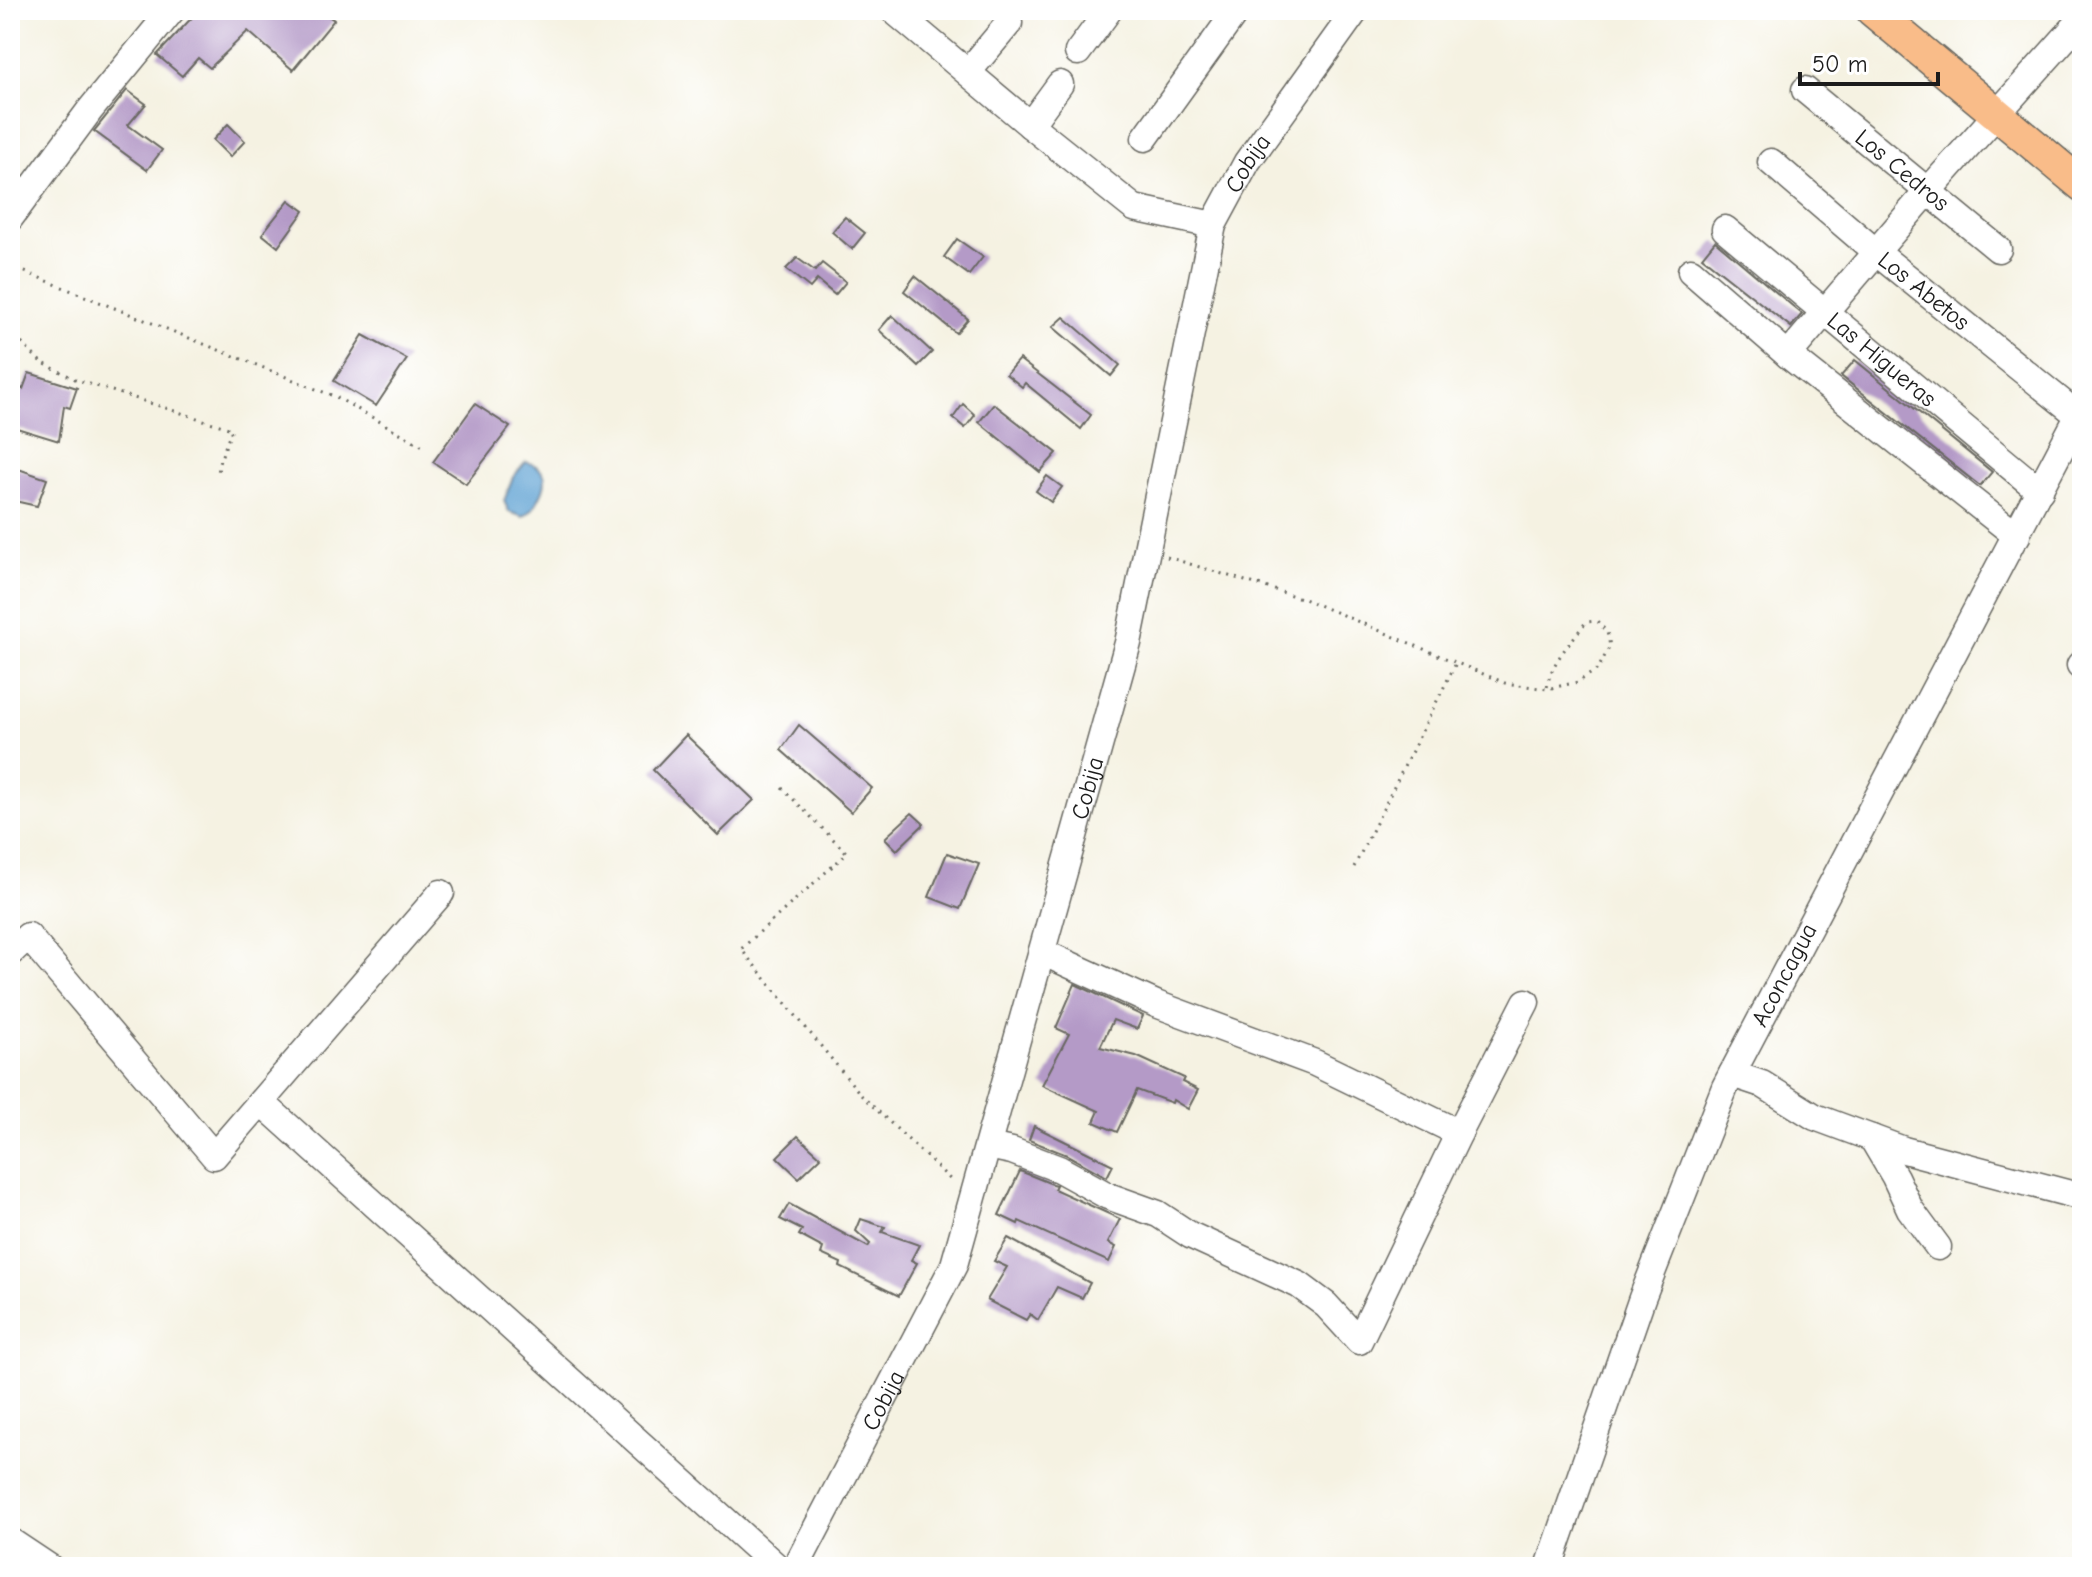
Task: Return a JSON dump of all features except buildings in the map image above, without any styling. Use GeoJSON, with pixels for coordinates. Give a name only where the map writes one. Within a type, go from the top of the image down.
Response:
{"type":"FeatureCollection","features":[{"type":"Feature","properties":{"kind":"main road"},"geometry":{"type":"LineString","coordinates":[[1886,15],[1996,115],[2082,185]]}},
{"type":"Feature","properties":{"kind":"street"},"geometry":{"type":"LineString","coordinates":[[10,218],[90,110],[172,10]]}},
{"type":"Feature","properties":{"kind":"street"},"geometry":{"type":"LineString","coordinates":[[1078,52],[1109,10]]}},
{"type":"Feature","properties":{"kind":"street"},"geometry":{"type":"LineString","coordinates":[[1145,138],[1237,10]]}},
{"type":"Feature","properties":{"kind":"street","name":"Cobija"},"geometry":{"type":"LineString","coordinates":[[796,1567],[954,1265],[1128,643],[1213,225],[1247,162],[1356,10]]}},
{"type":"Feature","properties":{"kind":"street"},"geometry":{"type":"LineString","coordinates":[[902,13],[1030,125],[1134,208],[1213,225]]}},
{"type":"Feature","properties":{"kind":"street"},"geometry":{"type":"LineString","coordinates":[[1788,355],[1928,191],[2082,19]]}},
{"type":"Feature","properties":{"kind":"street"},"geometry":{"type":"LineString","coordinates":[[968,72],[1009,23]]}},
{"type":"Feature","properties":{"kind":"street"},"geometry":{"type":"LineString","coordinates":[[1030,125],[1060,84]]}},
{"type":"Feature","properties":{"kind":"street","name":"Los Cedros"},"geometry":{"type":"LineString","coordinates":[[1805,90],[1998,249]]}},
{"type":"Feature","properties":{"kind":"street","name":"Los Abetos"},"geometry":{"type":"LineString","coordinates":[[1771,162],[1877,253],[2080,413]]}},
{"type":"Feature","properties":{"kind":"street","name":"Las Higueras"},"geometry":{"type":"LineString","coordinates":[[1725,229],[2040,491]]}},
{"type":"Feature","properties":{"kind":"street"},"geometry":{"type":"LineString","coordinates":[[1691,271],[1788,355],[2017,536]]}},
{"type":"Feature","properties":{"kind":"street","name":"Aconcagua"},"geometry":{"type":"LineString","coordinates":[[1549,1567],[1642,1298],[1732,1074],[2080,413]]}},
{"type":"Feature","properties":{"kind":"street"},"geometry":{"type":"LineString","coordinates":[[10,953],[28,936],[214,1156],[441,893]]}},
{"type":"Feature","properties":{"kind":"street"},"geometry":{"type":"LineString","coordinates":[[1042,952],[1156,1004],[1315,1063],[1459,1133]]}},
{"type":"Feature","properties":{"kind":"street"},"geometry":{"type":"LineString","coordinates":[[988,1146],[1012,1151],[1059,1169],[1108,1196],[1158,1214],[1190,1235],[1299,1285],[1326,1305],[1359,1341],[1526,1002]]}},
{"type":"Feature","properties":{"kind":"street"},"geometry":{"type":"LineString","coordinates":[[1732,1074],[1762,1084],[1815,1117],[1904,1150],[2082,1197]]}},
{"type":"Feature","properties":{"kind":"street"},"geometry":{"type":"LineString","coordinates":[[261,1102],[777,1567]]}},
{"type":"Feature","properties":{"kind":"street"},"geometry":{"type":"LineString","coordinates":[[1872,1138],[1910,1209],[1938,1247]]}},
{"type":"Feature","properties":{"kind":"street"},"geometry":{"type":"LineString","coordinates":[[10,1541],[49,1567]]}},
{"type":"Feature","properties":{"kind":"path"},"geometry":{"type":"LineString","coordinates":[[10,266],[336,397],[423,446]]}},
{"type":"Feature","properties":{"kind":"path"},"geometry":{"type":"LineString","coordinates":[[10,332],[41,362],[77,380],[232,429],[219,463],[218,476]]}},
{"type":"Feature","properties":{"kind":"path"},"geometry":{"type":"LineString","coordinates":[[1148,551],[1304,599],[1505,683],[1547,689],[1578,682],[1598,669],[1610,646],[1607,632],[1597,621],[1586,622],[1577,634],[1548,675],[1547,689]]}},
{"type":"Feature","properties":{"kind":"path"},"geometry":{"type":"LineString","coordinates":[[1354,867],[1456,663]]}},
{"type":"Feature","properties":{"kind":"path"},"geometry":{"type":"LineString","coordinates":[[782,788],[847,853],[741,949],[862,1096],[973,1201]]}},
{"type":"Feature","properties":{"kind":"water"},"geometry":{"type":"Polygon","coordinates":[[[526,462],[538,467],[545,480],[536,503],[523,517],[509,512],[504,501],[513,477],[526,462]]]}}]}
